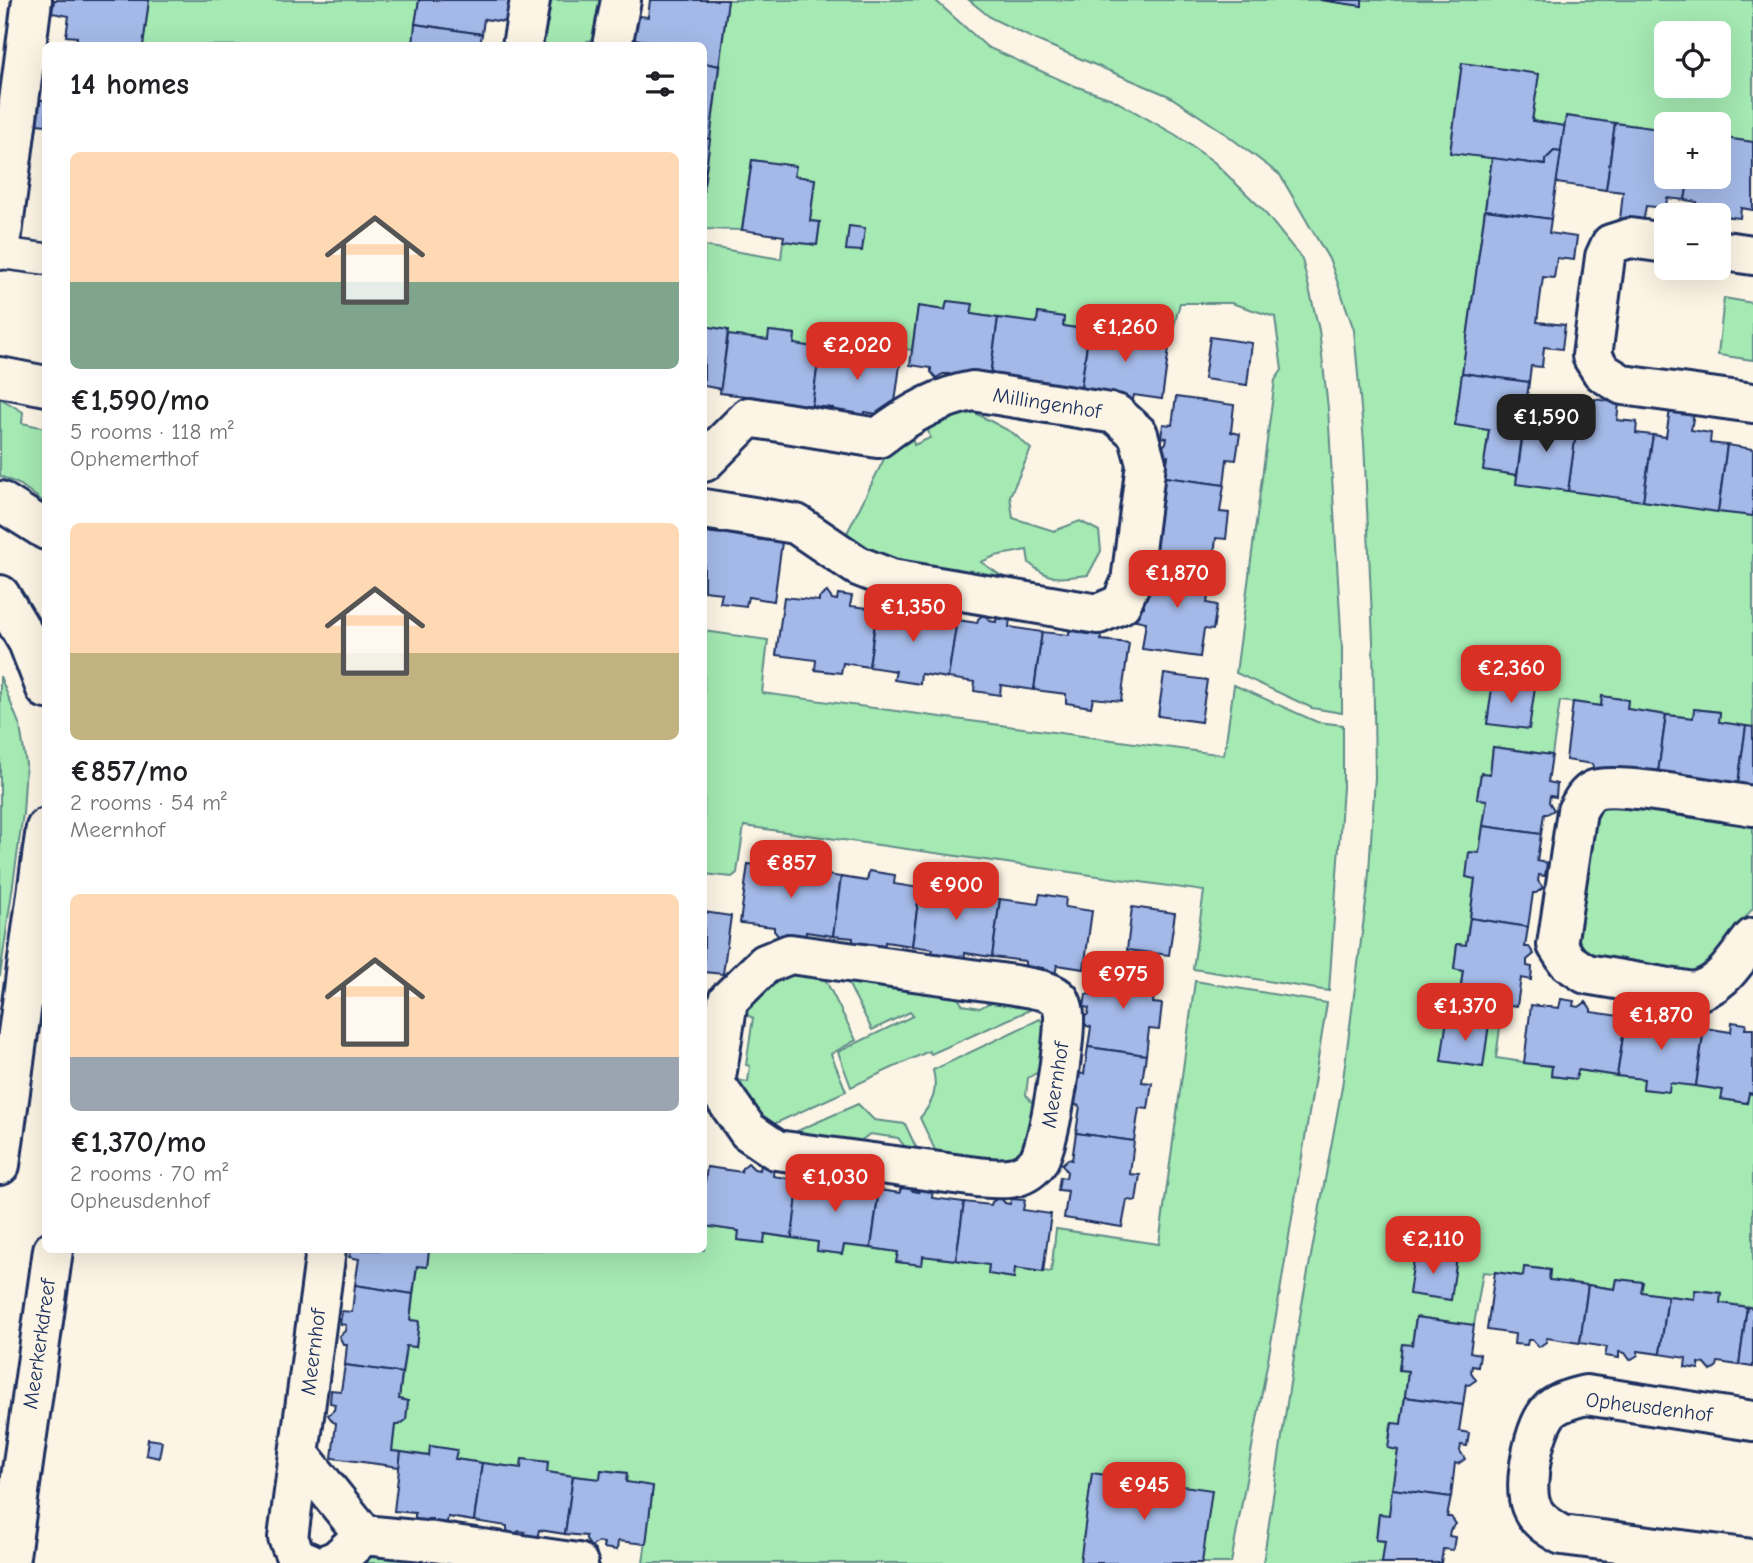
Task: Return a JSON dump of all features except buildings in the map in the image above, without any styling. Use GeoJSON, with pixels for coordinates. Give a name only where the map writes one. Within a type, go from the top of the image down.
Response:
{"type":"FeatureCollection","features":[{"type":"Feature","properties":{"kind":"street"},"geometry":{"type":"LineString","coordinates":[[32,0],[0,252],[42,258]]}},
{"type":"Feature","properties":{"kind":"street"},"geometry":{"type":"LineString","coordinates":[[523,42],[530,0]]}},
{"type":"Feature","properties":{"kind":"street"},"geometry":{"type":"LineString","coordinates":[[613,42],[621,0]]}},
{"type":"Feature","properties":{"kind":"street"},"geometry":{"type":"LineString","coordinates":[[1654,241],[1630,238],[1611,244],[1605,257],[1592,356],[1602,372],[1622,385],[1753,403]]}},
{"type":"Feature","properties":{"kind":"street"},"geometry":{"type":"LineString","coordinates":[[1731,252],[1753,255]]}},
{"type":"Feature","properties":{"kind":"street"},"geometry":{"type":"LineString","coordinates":[[0,377],[42,385]]}},
{"type":"Feature","properties":{"kind":"street","name":"Millingenhof"},"geometry":{"type":"LineString","coordinates":[[707,459],[749,417],[878,438],[897,423],[951,395],[973,391],[1116,414],[1138,434],[1146,463],[1131,582],[1121,604],[1098,614],[891,579],[858,566],[796,524],[707,509]]}},
{"type":"Feature","properties":{"kind":"street"},"geometry":{"type":"LineString","coordinates":[[0,501],[42,527]]}},
{"type":"Feature","properties":{"kind":"street"},"geometry":{"type":"LineString","coordinates":[[0,595],[28,642],[42,678]]}},
{"type":"Feature","properties":{"kind":"street"},"geometry":{"type":"LineString","coordinates":[[1753,806],[1619,787],[1594,790],[1585,797],[1577,811],[1557,944],[1568,962],[1586,974],[1693,992],[1707,989],[1720,979],[1753,938]]}},
{"type":"Feature","properties":{"kind":"street"},"geometry":{"type":"LineString","coordinates":[[0,1165],[36,976],[42,887]]}},
{"type":"Feature","properties":{"kind":"street","name":"Meernhof"},"geometry":{"type":"LineString","coordinates":[[790,954],[1015,985],[1048,992],[1059,999],[1065,1012],[1049,1128],[1039,1161],[1026,1173],[1008,1180],[776,1150],[748,1131],[709,1083],[716,999],[765,964],[790,954]]}},
{"type":"Feature","properties":{"kind":"street","name":"Meerkerkdreef"},"geometry":{"type":"LineString","coordinates":[[9,1563],[52,1253]]}},
{"type":"Feature","properties":{"kind":"street","name":"Meernhof"},"geometry":{"type":"LineString","coordinates":[[310,1563],[296,1557],[288,1538],[326,1253]]}},
{"type":"Feature","properties":{"kind":"street","name":"Opheusdenhof"},"geometry":{"type":"LineString","coordinates":[[1753,1421],[1586,1395],[1569,1399],[1551,1409],[1539,1423],[1527,1486],[1532,1507],[1543,1524],[1562,1535],[1753,1559]]}},
{"type":"Feature","properties":{"kind":"street"},"geometry":{"type":"LineString","coordinates":[[299,1454],[364,1535],[434,1542],[578,1563]]}},
{"type":"Feature","properties":{"kind":"street"},"geometry":{"type":"LineString","coordinates":[[328,1563],[337,1560],[364,1535]]}},
{"type":"Feature","properties":{"kind":"green space"},"geometry":{"type":"Polygon","coordinates":[[[149,0],[419,0],[413,42],[144,42],[149,0]]]}},
{"type":"Feature","properties":{"kind":"green space"},"geometry":{"type":"Polygon","coordinates":[[[551,0],[606,0],[601,39],[587,42],[533,42],[536,20],[548,22],[551,0]]]}},
{"type":"Feature","properties":{"kind":"green space"},"geometry":{"type":"Polygon","coordinates":[[[728,0],[935,0],[987,47],[1072,85],[1112,99],[1176,135],[1214,162],[1262,209],[1302,259],[1319,330],[1328,408],[1342,648],[1342,713],[1312,708],[1236,673],[1275,380],[1282,370],[1275,317],[1231,303],[1180,303],[1170,341],[1142,337],[1142,328],[1117,324],[1116,333],[1063,326],[1064,317],[1038,314],[1037,323],[971,314],[972,304],[947,301],[945,310],[918,307],[912,350],[849,342],[847,351],[794,344],[795,334],[770,331],[768,340],[728,335],[728,330],[707,326],[707,247],[781,259],[783,241],[817,245],[820,223],[810,221],[815,179],[794,176],[795,166],[752,160],[742,230],[707,229],[707,162],[728,0]]]}},
{"type":"Feature","properties":{"kind":"green space"},"geometry":{"type":"Polygon","coordinates":[[[969,0],[1320,0],[1362,5],[1362,0],[1753,0],[1753,142],[1731,139],[1731,112],[1654,112],[1654,128],[1567,116],[1565,126],[1532,121],[1538,74],[1462,64],[1450,152],[1492,158],[1455,425],[1489,430],[1484,470],[1517,475],[1516,484],[1753,516],[1753,727],[1719,722],[1720,712],[1695,709],[1693,718],[1627,709],[1628,700],[1602,696],[1601,706],[1560,701],[1552,755],[1493,747],[1490,774],[1481,773],[1477,798],[1487,800],[1479,853],[1469,852],[1475,879],[1466,945],[1457,944],[1454,969],[1463,971],[1459,998],[1503,1005],[1496,1058],[1552,1066],[1551,1076],[1576,1079],[1578,1070],[1644,1079],[1643,1089],[1670,1083],[1723,1090],[1722,1099],[1747,1103],[1749,1093],[1753,1094],[1753,1307],[1720,1303],[1721,1293],[1696,1290],[1694,1299],[1641,1292],[1642,1282],[1617,1279],[1615,1289],[1549,1280],[1550,1270],[1525,1267],[1523,1276],[1483,1272],[1474,1325],[1416,1317],[1412,1345],[1402,1344],[1399,1369],[1408,1371],[1401,1424],[1391,1423],[1388,1448],[1398,1450],[1389,1515],[1379,1514],[1376,1539],[1385,1541],[1382,1563],[1263,1563],[1301,1310],[1342,1087],[1368,887],[1375,777],[1373,641],[1364,442],[1354,330],[1330,261],[1280,175],[1219,129],[1169,96],[991,18],[969,0]]]}},
{"type":"Feature","properties":{"kind":"green space"},"geometry":{"type":"Polygon","coordinates":[[[1724,298],[1753,303],[1753,360],[1718,355],[1724,298]]]}},
{"type":"Feature","properties":{"kind":"green space"},"geometry":{"type":"Polygon","coordinates":[[[0,398],[23,412],[22,423],[42,427],[42,501],[21,485],[0,476],[0,398]]]}},
{"type":"Feature","properties":{"kind":"green space"},"geometry":{"type":"Polygon","coordinates":[[[968,409],[1013,433],[1031,449],[1010,496],[1013,518],[1054,531],[1080,521],[1099,531],[1101,551],[1088,575],[1063,578],[1050,576],[1029,563],[1027,550],[995,556],[981,562],[1031,596],[923,580],[843,541],[890,447],[912,437],[914,445],[930,438],[927,426],[968,409]]]}},
{"type":"Feature","properties":{"kind":"green space"},"geometry":{"type":"Polygon","coordinates":[[[707,631],[768,640],[762,693],[1224,755],[1234,685],[1317,722],[1343,725],[1343,787],[1329,991],[1193,969],[1204,891],[744,826],[737,873],[732,877],[707,874],[707,631]]]}},
{"type":"Feature","properties":{"kind":"green space"},"geometry":{"type":"Polygon","coordinates":[[[0,676],[20,726],[26,764],[23,814],[0,976],[0,676]]]}},
{"type":"Feature","properties":{"kind":"green space"},"geometry":{"type":"Polygon","coordinates":[[[1611,801],[1753,821],[1753,908],[1702,979],[1596,965],[1574,943],[1588,827],[1600,805],[1611,801]]]}},
{"type":"Feature","properties":{"kind":"green space"},"geometry":{"type":"Polygon","coordinates":[[[807,968],[822,973],[856,1040],[831,1054],[846,1091],[763,1129],[731,1079],[748,1082],[750,1066],[746,1065],[753,1018],[742,1012],[766,986],[807,968]]]}},
{"type":"Feature","properties":{"kind":"green space"},"geometry":{"type":"Polygon","coordinates":[[[847,981],[949,987],[963,1005],[980,1008],[1003,995],[1019,999],[1032,1009],[931,1054],[929,1051],[851,1087],[838,1052],[913,1016],[910,1012],[872,1030],[847,981]]]}},
{"type":"Feature","properties":{"kind":"green space"},"geometry":{"type":"Polygon","coordinates":[[[1195,981],[1327,1003],[1277,1310],[1231,1563],[643,1563],[653,1487],[626,1482],[627,1473],[601,1470],[600,1479],[547,1472],[548,1462],[522,1459],[521,1468],[455,1459],[456,1450],[431,1446],[429,1456],[392,1451],[395,1425],[405,1420],[408,1401],[399,1399],[406,1346],[416,1347],[419,1322],[410,1320],[417,1266],[427,1267],[429,1253],[707,1253],[707,1226],[739,1231],[738,1240],[763,1243],[765,1234],[818,1242],[817,1251],[842,1254],[844,1245],[898,1252],[897,1262],[922,1265],[923,1256],[989,1265],[988,1274],[1015,1268],[1051,1272],[1056,1229],[1159,1244],[1195,981]]]}},
{"type":"Feature","properties":{"kind":"green space"},"geometry":{"type":"Polygon","coordinates":[[[1040,1019],[1045,1026],[1048,1066],[1028,1078],[1026,1095],[1041,1113],[1030,1146],[1010,1163],[942,1165],[920,1118],[933,1096],[933,1070],[1040,1019]]]}},
{"type":"Feature","properties":{"kind":"green space"},"geometry":{"type":"Polygon","coordinates":[[[858,1104],[874,1120],[905,1124],[921,1158],[913,1157],[898,1138],[870,1134],[849,1149],[779,1139],[858,1104]]]}},
{"type":"Feature","properties":{"kind":"green space"},"geometry":{"type":"Polygon","coordinates":[[[366,1552],[426,1552],[427,1563],[354,1563],[366,1552]]]}}]}
